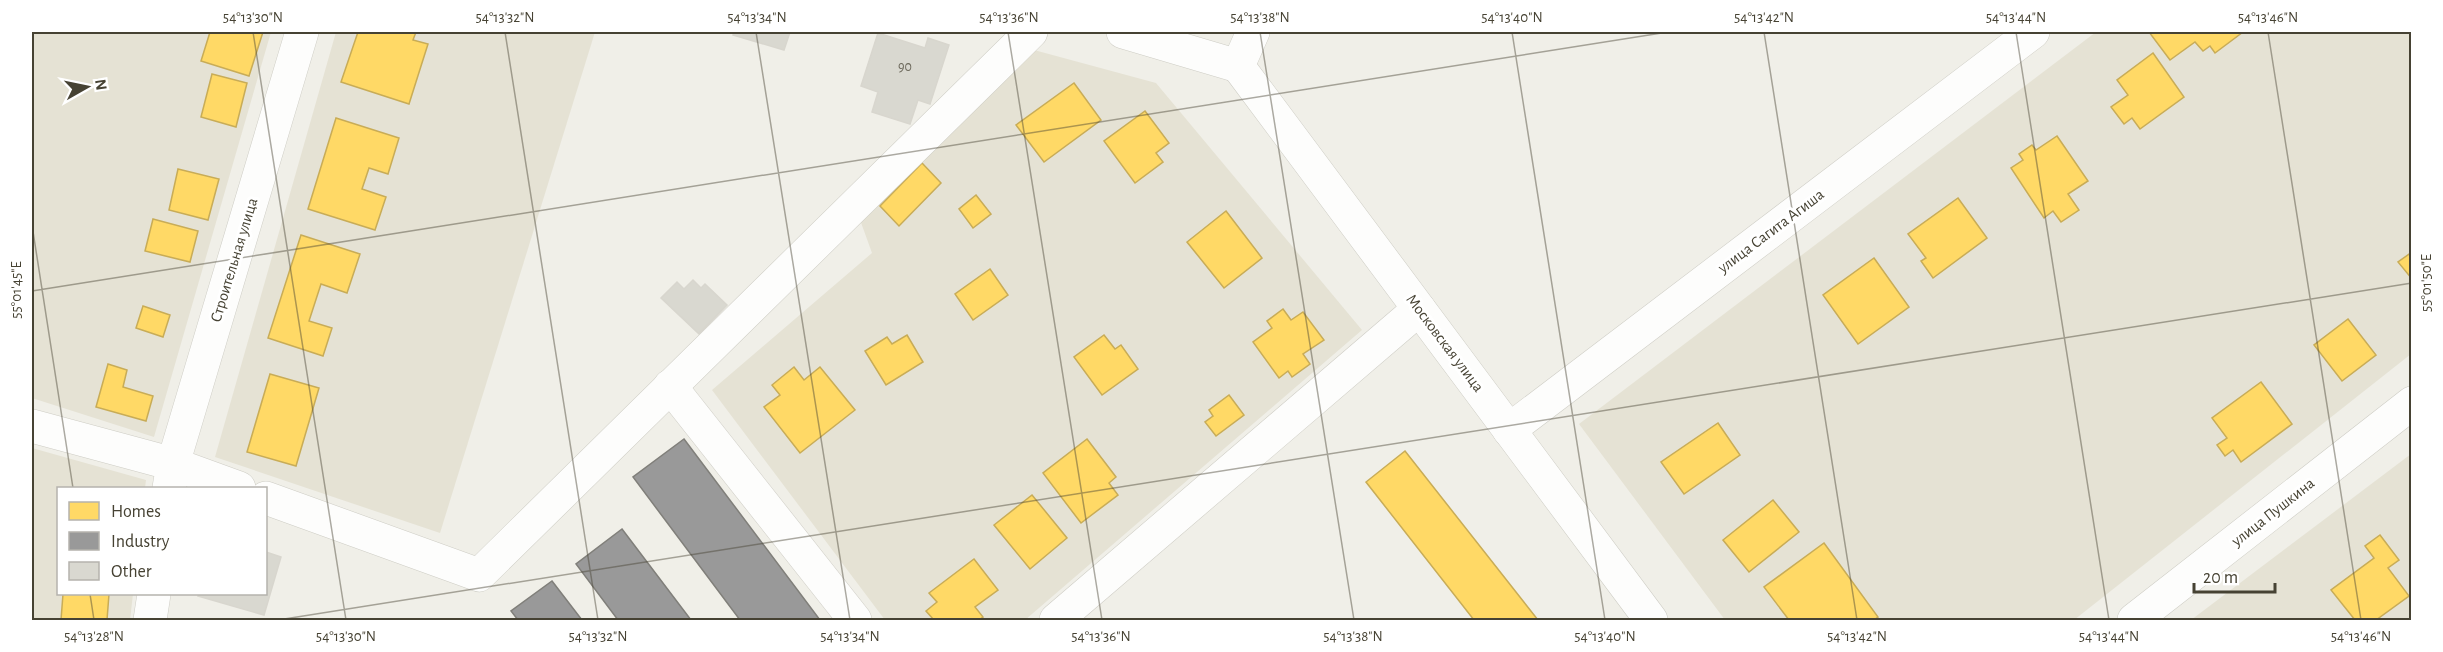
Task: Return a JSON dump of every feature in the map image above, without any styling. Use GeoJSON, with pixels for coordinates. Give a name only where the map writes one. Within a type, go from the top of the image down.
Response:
{"type":"FeatureCollection","features":[{"type":"Feature","properties":{"kind":"street","name":"Строительная улица"},"geometry":{"type":"LineString","coordinates":[[171,476],[302,32]]}},
{"type":"Feature","properties":{"kind":"street"},"geometry":{"type":"LineString","coordinates":[[267,498],[479,575],[1031,32]]}},
{"type":"Feature","properties":{"kind":"street"},"geometry":{"type":"LineString","coordinates":[[1123,32],[1238,66],[1253,32]]}},
{"type":"Feature","properties":{"kind":"street","name":"улица Сагита Агиша"},"geometry":{"type":"LineString","coordinates":[[1509,430],[2033,32]]}},
{"type":"Feature","properties":{"kind":"street","name":"Московская улица"},"geometry":{"type":"LineString","coordinates":[[1238,66],[1651,621]]}},
{"type":"Feature","properties":{"kind":"street"},"geometry":{"type":"LineString","coordinates":[[1056,621],[1419,309]]}},
{"type":"Feature","properties":{"kind":"street"},"geometry":{"type":"LineString","coordinates":[[670,386],[855,621]]}},
{"type":"Feature","properties":{"kind":"street","name":"улица Пушкина"},"geometry":{"type":"LineString","coordinates":[[2134,621],[2412,403]]}},
{"type":"Feature","properties":{"kind":"street"},"geometry":{"type":"LineString","coordinates":[[32,426],[171,476],[229,487]]}},
{"type":"Feature","properties":{"kind":"street"},"geometry":{"type":"LineString","coordinates":[[150,621],[154,595]]}},
{"type":"Feature","properties":{"kind":"shaded area"},"geometry":{"type":"Polygon","coordinates":[[[32,32],[271,32],[154,437],[32,398],[32,32]]]}},
{"type":"Feature","properties":{"kind":"shaded area"},"geometry":{"type":"Polygon","coordinates":[[[336,32],[595,32],[440,533],[215,457],[336,32]]]}},
{"type":"Feature","properties":{"kind":"shaded area"},"geometry":{"type":"Polygon","coordinates":[[[2096,32],[2411,32],[2411,354],[2074,620],[1725,620],[1579,424],[2096,32]]]}},
{"type":"Feature","properties":{"kind":"shaded area"},"geometry":{"type":"Polygon","coordinates":[[[1034,50],[1156,83],[1362,330],[1025,620],[885,620],[712,390],[872,253],[859,217],[1034,50]]]}},
{"type":"Feature","properties":{"kind":"shaded area"},"geometry":{"type":"Polygon","coordinates":[[[32,448],[146,480],[145,487],[57,487],[57,595],[133,595],[130,620],[32,620],[32,448]]]}},
{"type":"Feature","properties":{"kind":"shaded area"},"geometry":{"type":"Polygon","coordinates":[[[2411,454],[2411,620],[2191,620],[2411,454]]]}},
{"type":"Feature","properties":{"kind":"building: Homes"},"geometry":{"type":"Polygon","coordinates":[[[210,32],[263,32],[249,76],[201,61],[210,32]]]}},
{"type":"Feature","properties":{"kind":"building: Homes"},"geometry":{"type":"Polygon","coordinates":[[[358,32],[416,32],[413,40],[428,44],[409,104],[341,82],[358,32]]]}},
{"type":"Feature","properties":{"kind":"building: Homes"},"geometry":{"type":"Polygon","coordinates":[[[2149,32],[2243,32],[2215,53],[2210,46],[2203,51],[2195,42],[2170,60],[2149,32]]]}},
{"type":"Feature","properties":{"kind":"building: Homes"},"geometry":{"type":"Polygon","coordinates":[[[2153,53],[2184,97],[2140,129],[2132,118],[2124,124],[2111,107],[2128,95],[2117,80],[2153,53]]]}},
{"type":"Feature","properties":{"kind":"building: Homes"},"geometry":{"type":"Polygon","coordinates":[[[212,74],[247,83],[236,127],[201,117],[212,74]]]}},
{"type":"Feature","properties":{"kind":"building: Homes"},"geometry":{"type":"Polygon","coordinates":[[[1074,83],[1101,120],[1044,162],[1016,125],[1074,83]]]}},
{"type":"Feature","properties":{"kind":"building: Homes"},"geometry":{"type":"Polygon","coordinates":[[[1145,111],[1169,143],[1156,153],[1163,162],[1135,183],[1104,141],[1145,111]]]}},
{"type":"Feature","properties":{"kind":"building: Homes"},"geometry":{"type":"Polygon","coordinates":[[[336,118],[399,138],[388,174],[369,168],[362,189],[386,197],[375,230],[308,209],[336,118]]]}},
{"type":"Feature","properties":{"kind":"building: Homes"},"geometry":{"type":"Polygon","coordinates":[[[2057,136],[2088,181],[2068,194],[2079,210],[2061,222],[2053,211],[2044,218],[2011,168],[2023,160],[2019,154],[2032,145],[2036,150],[2057,136]]]}},
{"type":"Feature","properties":{"kind":"building: Homes"},"geometry":{"type":"Polygon","coordinates":[[[922,163],[941,183],[899,226],[880,206],[922,163]]]}},
{"type":"Feature","properties":{"kind":"building: Homes"},"geometry":{"type":"Polygon","coordinates":[[[178,169],[219,179],[208,220],[169,210],[178,169]]]}},
{"type":"Feature","properties":{"kind":"building: Homes"},"geometry":{"type":"Polygon","coordinates":[[[976,195],[991,214],[973,228],[959,209],[976,195]]]}},
{"type":"Feature","properties":{"kind":"building: Homes"},"geometry":{"type":"Polygon","coordinates":[[[1958,198],[1987,238],[1933,278],[1921,261],[1926,258],[1908,234],[1958,198]]]}},
{"type":"Feature","properties":{"kind":"building: Homes"},"geometry":{"type":"Polygon","coordinates":[[[1226,211],[1262,258],[1224,288],[1187,242],[1226,211]]]}},
{"type":"Feature","properties":{"kind":"building: Homes"},"geometry":{"type":"Polygon","coordinates":[[[153,219],[198,231],[190,262],[145,251],[153,219]]]}},
{"type":"Feature","properties":{"kind":"building: Homes"},"geometry":{"type":"Polygon","coordinates":[[[301,235],[360,254],[347,293],[321,284],[309,321],[332,328],[323,356],[268,338],[301,235]]]}},
{"type":"Feature","properties":{"kind":"building: Homes"},"geometry":{"type":"Polygon","coordinates":[[[2412,252],[2412,279],[2398,262],[2412,252]]]}},
{"type":"Feature","properties":{"kind":"building: Homes"},"geometry":{"type":"Polygon","coordinates":[[[1874,258],[1909,307],[1858,344],[1823,295],[1874,258]]]}},
{"type":"Feature","properties":{"kind":"building: Homes"},"geometry":{"type":"Polygon","coordinates":[[[990,269],[1008,295],[973,320],[955,294],[990,269]]]}},
{"type":"Feature","properties":{"kind":"building: Homes"},"geometry":{"type":"Polygon","coordinates":[[[143,306],[170,315],[163,337],[136,328],[143,306]]]}},
{"type":"Feature","properties":{"kind":"building: Homes"},"geometry":{"type":"Polygon","coordinates":[[[1283,309],[1291,320],[1303,312],[1324,340],[1303,354],[1310,364],[1292,377],[1288,371],[1279,378],[1253,342],[1272,328],[1267,321],[1283,309]]]}},
{"type":"Feature","properties":{"kind":"building: Homes"},"geometry":{"type":"Polygon","coordinates":[[[2348,319],[2376,355],[2342,381],[2314,345],[2348,319]]]}},
{"type":"Feature","properties":{"kind":"building: Homes"},"geometry":{"type":"Polygon","coordinates":[[[907,335],[923,362],[886,385],[865,351],[887,337],[892,344],[907,335]]]}},
{"type":"Feature","properties":{"kind":"building: Homes"},"geometry":{"type":"Polygon","coordinates":[[[1104,335],[1115,349],[1121,345],[1138,369],[1102,395],[1074,357],[1104,335]]]}},
{"type":"Feature","properties":{"kind":"building: Homes"},"geometry":{"type":"Polygon","coordinates":[[[108,364],[127,370],[123,387],[153,396],[146,421],[96,407],[108,364]]]}},
{"type":"Feature","properties":{"kind":"building: Homes"},"geometry":{"type":"Polygon","coordinates":[[[794,367],[804,380],[820,367],[855,410],[800,453],[764,407],[780,395],[772,385],[794,367]]]}},
{"type":"Feature","properties":{"kind":"building: Homes"},"geometry":{"type":"Polygon","coordinates":[[[270,374],[319,388],[296,466],[247,452],[270,374]]]}},
{"type":"Feature","properties":{"kind":"building: Homes"},"geometry":{"type":"Polygon","coordinates":[[[2261,382],[2292,424],[2241,462],[2233,450],[2225,456],[2217,445],[2227,438],[2212,418],[2261,382]]]}},
{"type":"Feature","properties":{"kind":"building: Homes"},"geometry":{"type":"Polygon","coordinates":[[[1229,395],[1244,415],[1216,436],[1205,422],[1213,416],[1209,410],[1229,395]]]}},
{"type":"Feature","properties":{"kind":"building: Homes"},"geometry":{"type":"Polygon","coordinates":[[[1718,423],[1740,455],[1684,494],[1661,462],[1718,423]]]}},
{"type":"Feature","properties":{"kind":"building: Homes"},"geometry":{"type":"Polygon","coordinates":[[[1087,439],[1116,477],[1109,483],[1118,495],[1081,523],[1043,473],[1087,439]]]}},
{"type":"Feature","properties":{"kind":"building: Homes"},"geometry":{"type":"Polygon","coordinates":[[[1405,451],[1538,620],[1474,620],[1366,482],[1405,451]]]}},
{"type":"Feature","properties":{"kind":"building: Homes"},"geometry":{"type":"Polygon","coordinates":[[[1032,495],[1067,538],[1030,569],[994,525],[1032,495]]]}},
{"type":"Feature","properties":{"kind":"building: Homes"},"geometry":{"type":"Polygon","coordinates":[[[1773,500],[1799,532],[1749,572],[1723,540],[1773,500]]]}},
{"type":"Feature","properties":{"kind":"building: Homes"},"geometry":{"type":"Polygon","coordinates":[[[2380,535],[2399,560],[2388,568],[2409,596],[2376,620],[2355,620],[2331,590],[2374,558],[2365,546],[2380,535]]]}},
{"type":"Feature","properties":{"kind":"building: Homes"},"geometry":{"type":"Polygon","coordinates":[[[1824,543],[1878,617],[1874,620],[1789,620],[1764,587],[1824,543]]]}},
{"type":"Feature","properties":{"kind":"building: Homes"},"geometry":{"type":"Polygon","coordinates":[[[974,559],[998,590],[975,607],[983,617],[979,620],[934,620],[926,611],[937,602],[929,593],[974,559]]]}},
{"type":"Feature","properties":{"kind":"building: Homes"},"geometry":{"type":"Polygon","coordinates":[[[63,595],[109,595],[107,620],[61,620],[63,595]]]}},
{"type":"Feature","properties":{"kind":"building: Industry"},"geometry":{"type":"Polygon","coordinates":[[[684,439],[820,620],[740,620],[633,477],[684,439]]]}},
{"type":"Feature","properties":{"kind":"building: Industry"},"geometry":{"type":"Polygon","coordinates":[[[622,529],[691,620],[618,620],[576,564],[622,529]]]}},
{"type":"Feature","properties":{"kind":"building: Industry"},"geometry":{"type":"Polygon","coordinates":[[[552,581],[582,620],[518,620],[511,611],[552,581]]]}},
{"type":"Feature","properties":{"kind":"building: Other"},"geometry":{"type":"Polygon","coordinates":[[[734,32],[790,32],[784,50],[733,35],[734,32]]]}},
{"type":"Feature","properties":{"kind":"building: Other"},"geometry":{"type":"Polygon","coordinates":[[[878,33],[925,48],[928,38],[949,45],[930,104],[918,100],[910,124],[872,112],[878,92],[861,86],[878,33]]]}},
{"type":"Feature","properties":{"kind":"building: Other"},"geometry":{"type":"Polygon","coordinates":[[[693,280],[701,288],[705,284],[727,305],[699,334],[661,298],[677,282],[684,289],[693,280]]]}},
{"type":"Feature","properties":{"kind":"building: Other"},"geometry":{"type":"Polygon","coordinates":[[[267,552],[281,557],[264,615],[198,596],[267,595],[267,552]]]}}]}
